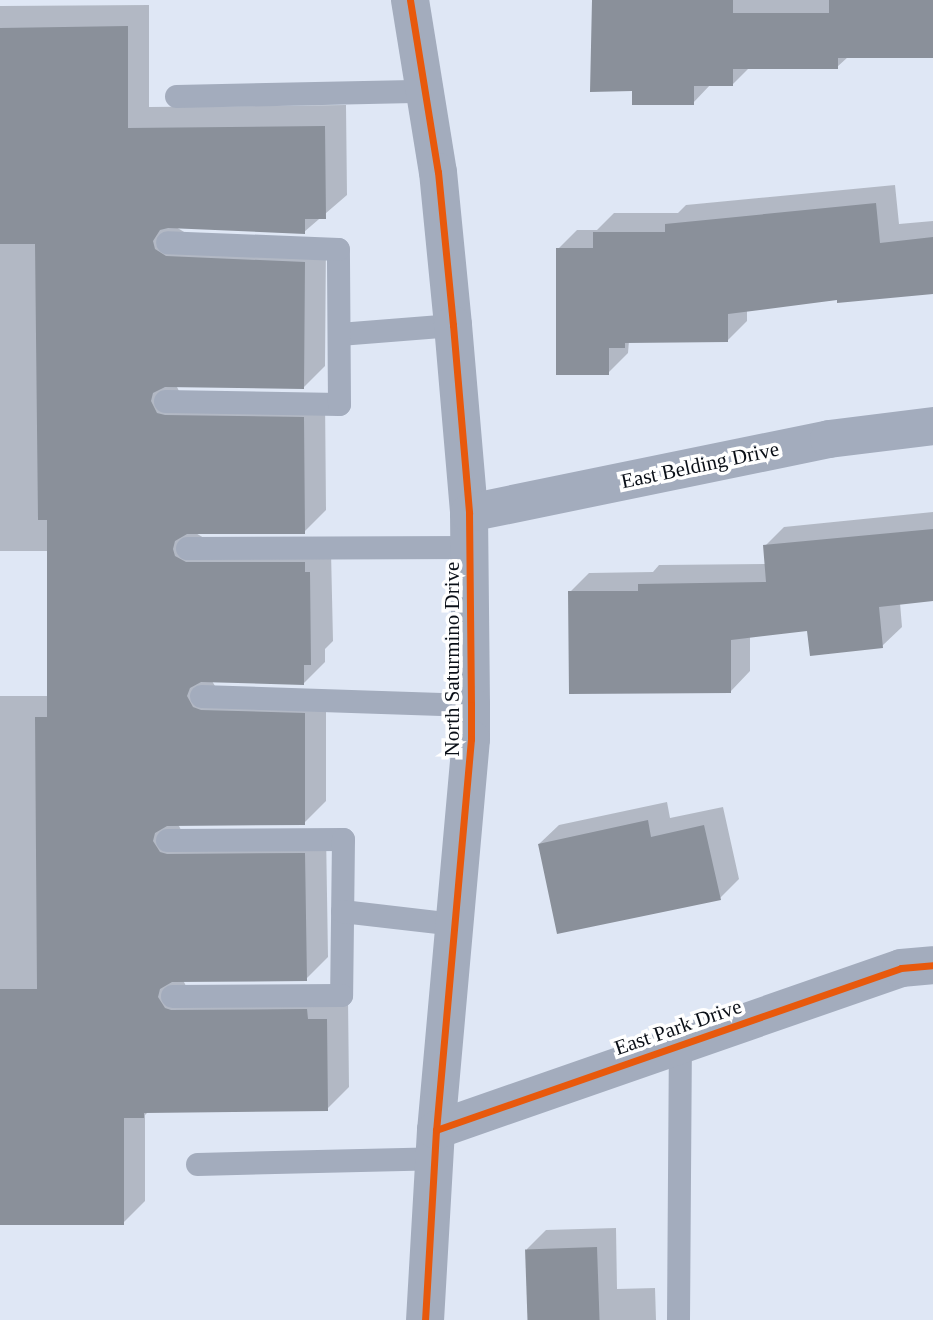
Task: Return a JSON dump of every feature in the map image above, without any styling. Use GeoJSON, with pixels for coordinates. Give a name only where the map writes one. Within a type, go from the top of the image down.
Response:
{"type":"FeatureCollection","features":[{"type":"Feature","properties":{"kind":"street","name":"North Saturmino Drive"},"geometry":{"type":"LineString","coordinates":[[410,0],[438,172],[453,325],[469,530],[471,705],[471,739],[436,1144],[425,1320]]}},
{"type":"Feature","properties":{"kind":"street","name":"East Belding Drive"},"geometry":{"type":"LineString","coordinates":[[469,530],[828,439],[933,426]]}},
{"type":"Feature","properties":{"kind":"street","name":"East Park Drive"},"geometry":{"type":"LineString","coordinates":[[436,1144],[680,1045],[901,968],[933,965]]}},
{"type":"Feature","properties":{"kind":"lane"},"geometry":{"type":"LineString","coordinates":[[176,96],[425,91]]}},
{"type":"Feature","properties":{"kind":"lane"},"geometry":{"type":"LineString","coordinates":[[165,401],[339,404],[338,249],[167,242]]}},
{"type":"Feature","properties":{"kind":"lane"},"geometry":{"type":"LineString","coordinates":[[339,334],[453,325]]}},
{"type":"Feature","properties":{"kind":"lane"},"geometry":{"type":"LineString","coordinates":[[187,548],[469,530]]}},
{"type":"Feature","properties":{"kind":"lane"},"geometry":{"type":"LineString","coordinates":[[201,696],[471,705]]}},
{"type":"Feature","properties":{"kind":"lane"},"geometry":{"type":"LineString","coordinates":[[167,840],[343,839],[341,995],[172,996]]}},
{"type":"Feature","properties":{"kind":"lane"},"geometry":{"type":"LineString","coordinates":[[342,911],[454,924]]}},
{"type":"Feature","properties":{"kind":"lane"},"geometry":{"type":"LineString","coordinates":[[678,1320],[680,1045]]}},
{"type":"Feature","properties":{"kind":"lane"},"geometry":{"type":"LineString","coordinates":[[197,1164],[436,1144]]}},
{"type":"Feature","properties":{"kind":"building"},"geometry":{"type":"Polygon","coordinates":[[[592,0],[733,0],[733,13],[829,13],[829,0],[933,0],[933,58],[838,58],[838,69],[733,69],[733,86],[694,86],[694,105],[632,105],[632,91],[590,92],[592,0]]]}},
{"type":"Feature","properties":{"kind":"building"},"geometry":{"type":"Polygon","coordinates":[[[128,26],[128,128],[325,126],[326,219],[305,219],[305,234],[168,228],[160,230],[153,241],[155,249],[166,256],[305,262],[304,389],[165,387],[153,393],[151,401],[157,413],[165,415],[304,417],[305,534],[187,534],[175,541],[173,549],[175,556],[186,562],[305,562],[305,572],[310,572],[311,665],[304,665],[304,685],[201,682],[190,688],[187,696],[193,707],[201,710],[305,713],[305,825],[167,826],[155,833],[153,841],[160,852],[167,854],[305,853],[307,981],[172,982],[160,989],[158,997],[165,1008],[171,1010],[307,1009],[308,1019],[327,1019],[328,1111],[144,1113],[144,1118],[124,1118],[124,1225],[0,1225],[0,989],[37,989],[35,717],[47,717],[47,520],[38,520],[35,244],[0,244],[0,28],[128,26]]]}},
{"type":"Feature","properties":{"kind":"building"},"geometry":{"type":"Polygon","coordinates":[[[876,203],[880,243],[933,237],[933,294],[837,303],[837,300],[728,314],[728,342],[625,343],[625,348],[609,348],[609,375],[556,375],[556,248],[593,248],[593,232],[665,232],[665,224],[876,203]]]}},
{"type":"Feature","properties":{"kind":"building"},"geometry":{"type":"Polygon","coordinates":[[[933,529],[933,601],[879,607],[883,648],[810,656],[807,631],[731,640],[731,693],[569,694],[568,591],[638,591],[638,584],[766,582],[763,545],[933,529]]]}},
{"type":"Feature","properties":{"kind":"building"},"geometry":{"type":"Polygon","coordinates":[[[648,820],[651,837],[704,825],[721,900],[557,934],[538,844],[648,820]]]}},
{"type":"Feature","properties":{"kind":"building"},"geometry":{"type":"Polygon","coordinates":[[[597,1247],[600,1320],[528,1320],[525,1250],[597,1247]]]}},
{"type":"Feature","properties":{"kind":"cycle path"},"geometry":{"type":"LineString","coordinates":[[410,0],[438,172],[469,513],[471,739],[436,1130],[425,1320]]}},
{"type":"Feature","properties":{"kind":"cycle path"},"geometry":{"type":"LineString","coordinates":[[436,1130],[901,968],[933,965]]}}]}
